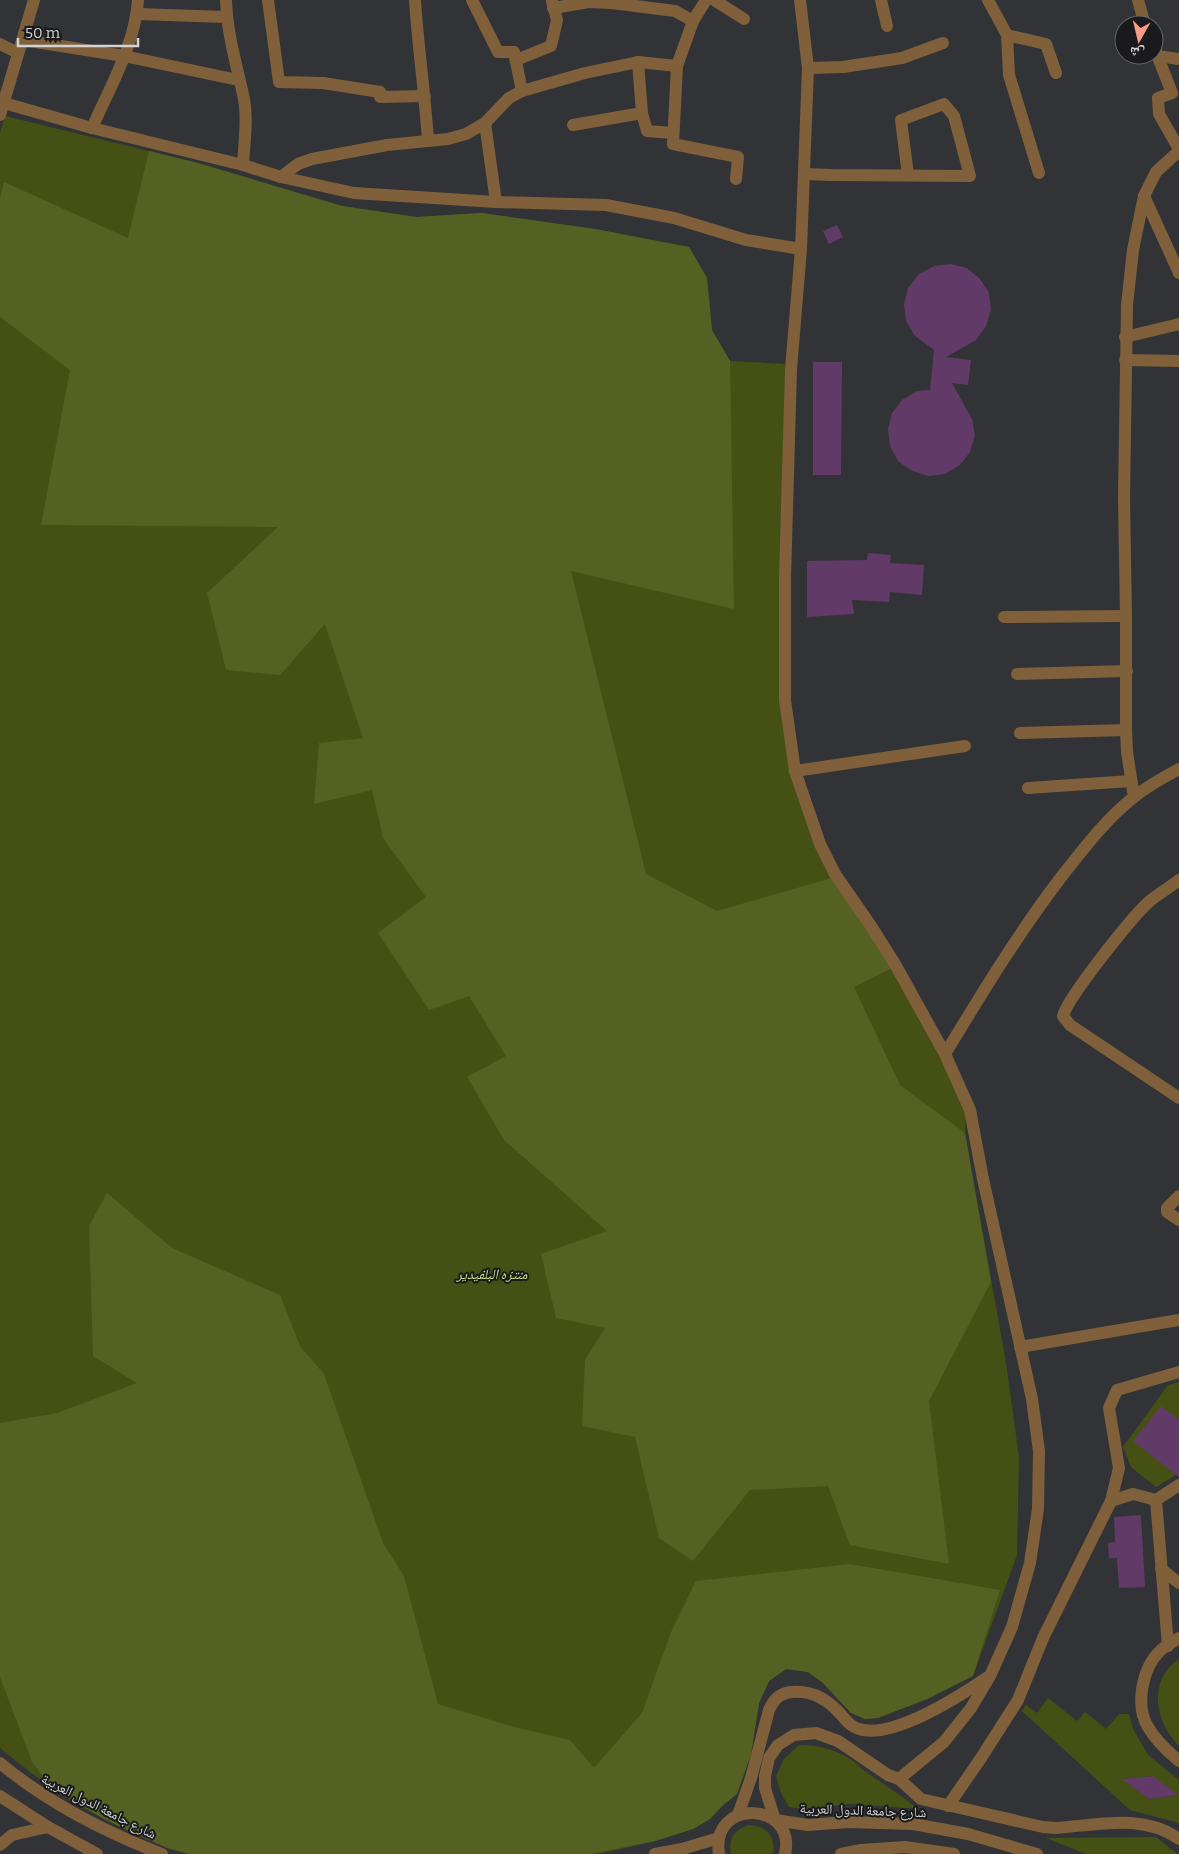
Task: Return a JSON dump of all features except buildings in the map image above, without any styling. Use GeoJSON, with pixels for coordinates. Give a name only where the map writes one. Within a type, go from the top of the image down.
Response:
{"type":"FeatureCollection","features":[{"type":"Feature","properties":{"kind":"street"},"geometry":{"type":"LineString","coordinates":[[34,0],[2,109],[92,128],[243,165],[282,177],[354,193],[496,202],[606,205],[702,225],[746,240],[801,249]]}},
{"type":"Feature","properties":{"kind":"street"},"geometry":{"type":"LineString","coordinates":[[92,128],[124,56],[137,14],[138,0]]}},
{"type":"Feature","properties":{"kind":"street"},"geometry":{"type":"LineString","coordinates":[[226,0],[226,17],[238,80],[244,100],[246,119],[243,165]]}},
{"type":"Feature","properties":{"kind":"street"},"geometry":{"type":"LineString","coordinates":[[268,0],[279,82],[323,83],[380,92],[380,97],[426,96]]}},
{"type":"Feature","properties":{"kind":"street"},"geometry":{"type":"LineString","coordinates":[[415,0],[416,29],[426,96],[428,141]]}},
{"type":"Feature","properties":{"kind":"street"},"geometry":{"type":"LineString","coordinates":[[472,0],[498,52],[514,52],[522,91]]}},
{"type":"Feature","properties":{"kind":"street"},"geometry":{"type":"LineString","coordinates":[[706,0],[693,20],[677,66],[672,144],[738,157],[736,180]]}},
{"type":"Feature","properties":{"kind":"street"},"geometry":{"type":"LineString","coordinates":[[714,0],[744,20]]}},
{"type":"Feature","properties":{"kind":"street"},"geometry":{"type":"LineString","coordinates":[[800,0],[808,68],[801,249],[791,368],[784,578],[784,700],[794,771],[820,844],[835,874],[883,944],[945,1054],[970,1110],[1032,1399],[1039,1451],[1038,1509],[1030,1563],[1012,1627],[990,1676],[971,1708],[944,1742],[899,1779]]}},
{"type":"Feature","properties":{"kind":"street"},"geometry":{"type":"LineString","coordinates":[[881,0],[887,26]]}},
{"type":"Feature","properties":{"kind":"street"},"geometry":{"type":"LineString","coordinates":[[988,0],[1007,35],[1009,75],[1039,172]]}},
{"type":"Feature","properties":{"kind":"street"},"geometry":{"type":"LineString","coordinates":[[1138,0],[1142,15]]}},
{"type":"Feature","properties":{"kind":"street"},"geometry":{"type":"LineString","coordinates":[[516,60],[551,46],[557,20],[552,4],[589,2],[645,3],[674,11],[693,20]]}},
{"type":"Feature","properties":{"kind":"street"},"geometry":{"type":"LineString","coordinates":[[137,14],[226,17]]}},
{"type":"Feature","properties":{"kind":"street"},"geometry":{"type":"LineString","coordinates":[[1007,35],[1046,44],[1056,73]]}},
{"type":"Feature","properties":{"kind":"street"},"geometry":{"type":"LineString","coordinates":[[23,40],[124,56],[238,80]]}},
{"type":"Feature","properties":{"kind":"street"},"geometry":{"type":"LineString","coordinates":[[808,68],[843,67],[902,58],[943,43]]}},
{"type":"Feature","properties":{"kind":"street"},"geometry":{"type":"LineString","coordinates":[[0,44],[18,53]]}},
{"type":"Feature","properties":{"kind":"street"},"geometry":{"type":"LineString","coordinates":[[1164,55],[1179,60]]}},
{"type":"Feature","properties":{"kind":"street"},"geometry":{"type":"LineString","coordinates":[[282,177],[298,164],[312,159],[387,145],[448,139],[466,134],[485,123],[510,98],[522,91],[585,73],[638,62],[677,66]]}},
{"type":"Feature","properties":{"kind":"street"},"geometry":{"type":"LineString","coordinates":[[638,62],[642,113],[647,131],[673,134]]}},
{"type":"Feature","properties":{"kind":"street"},"geometry":{"type":"LineString","coordinates":[[1134,797],[1127,752],[1126,730],[1125,337],[1133,250],[1144,196],[1156,172],[1179,150],[1159,114],[1158,98],[1172,93],[1161,65]]}},
{"type":"Feature","properties":{"kind":"street"},"geometry":{"type":"LineString","coordinates":[[804,174],[970,176],[954,116],[944,104],[901,120],[908,175]]}},
{"type":"Feature","properties":{"kind":"street"},"geometry":{"type":"LineString","coordinates":[[573,125],[642,113]]}},
{"type":"Feature","properties":{"kind":"street"},"geometry":{"type":"LineString","coordinates":[[485,123],[496,202]]}},
{"type":"Feature","properties":{"kind":"street"},"geometry":{"type":"LineString","coordinates":[[1144,196],[1179,273]]}},
{"type":"Feature","properties":{"kind":"street"},"geometry":{"type":"LineString","coordinates":[[1125,337],[1179,324]]}},
{"type":"Feature","properties":{"kind":"street"},"geometry":{"type":"LineString","coordinates":[[1125,360],[1179,362]]}},
{"type":"Feature","properties":{"kind":"street"},"geometry":{"type":"LineString","coordinates":[[1004,617],[1126,616]]}},
{"type":"Feature","properties":{"kind":"street"},"geometry":{"type":"LineString","coordinates":[[1017,674],[1127,671]]}},
{"type":"Feature","properties":{"kind":"street"},"geometry":{"type":"LineString","coordinates":[[1020,733],[1126,730]]}},
{"type":"Feature","properties":{"kind":"street"},"geometry":{"type":"LineString","coordinates":[[794,771],[965,746]]}},
{"type":"Feature","properties":{"kind":"street"},"geometry":{"type":"LineString","coordinates":[[945,1054],[1003,960],[1049,894],[1086,846],[1134,797],[1179,769]]}},
{"type":"Feature","properties":{"kind":"street"},"geometry":{"type":"LineString","coordinates":[[1028,788],[1131,781]]}},
{"type":"Feature","properties":{"kind":"street"},"geometry":{"type":"LineString","coordinates":[[1179,880],[1149,901],[1111,945],[1074,996],[1063,1016],[1070,1025],[1179,1098]]}},
{"type":"Feature","properties":{"kind":"street"},"geometry":{"type":"LineString","coordinates":[[1179,1196],[1167,1208],[1167,1212],[1179,1220]]}},
{"type":"Feature","properties":{"kind":"street"},"geometry":{"type":"LineString","coordinates":[[1020,1347],[1179,1320]]}},
{"type":"Feature","properties":{"kind":"street"},"geometry":{"type":"LineString","coordinates":[[948,1806],[1018,1700],[1043,1638],[1110,1501],[1119,1468],[1109,1408],[1117,1390],[1179,1372]]}},
{"type":"Feature","properties":{"kind":"street"},"geometry":{"type":"LineString","coordinates":[[1110,1501],[1133,1494],[1156,1500],[1179,1485]]}},
{"type":"Feature","properties":{"kind":"street"},"geometry":{"type":"LineString","coordinates":[[1156,1500],[1168,1646]]}},
{"type":"Feature","properties":{"kind":"street"},"geometry":{"type":"LineString","coordinates":[[1161,1569],[1179,1583]]}},
{"type":"Feature","properties":{"kind":"street"},"geometry":{"type":"LineString","coordinates":[[1179,1638],[1159,1652],[1145,1674],[1141,1700],[1147,1726],[1162,1747],[1179,1761]]}},
{"type":"Feature","properties":{"kind":"street"},"geometry":{"type":"LineString","coordinates":[[719,1854],[719,1838],[726,1824],[738,1815],[751,1778],[769,1710],[772,1702],[780,1695],[802,1692],[819,1696],[843,1716],[849,1724],[858,1729],[876,1732],[924,1716],[990,1676]]}},
{"type":"Feature","properties":{"kind":"street"},"geometry":{"type":"LineString","coordinates":[[785,1854],[786,1840],[782,1829],[774,1820],[765,1788],[765,1776],[769,1758],[778,1745],[794,1734],[816,1733],[838,1741],[888,1774],[899,1779],[920,1799],[1043,1827],[1056,1828],[1138,1823],[1160,1828],[1179,1839]]}},
{"type":"Feature","properties":{"kind":"street","name":"شارع جامعة الدول العربية"},"geometry":{"type":"LineString","coordinates":[[0,1764],[25,1784],[69,1810],[129,1841],[162,1854]]}},
{"type":"Feature","properties":{"kind":"street"},"geometry":{"type":"LineString","coordinates":[[0,1796],[48,1828],[97,1854]]}},
{"type":"Feature","properties":{"kind":"street","name":"شارع جامعة الدول العربية"},"geometry":{"type":"LineString","coordinates":[[738,1815],[754,1812],[765,1814],[774,1820],[808,1825],[840,1822],[914,1824],[968,1834],[1037,1854]]}},
{"type":"Feature","properties":{"kind":"street"},"geometry":{"type":"LineString","coordinates":[[0,1845],[12,1835],[48,1828]]}},
{"type":"Feature","properties":{"kind":"street"},"geometry":{"type":"LineString","coordinates":[[655,1854],[682,1849],[719,1838]]}},
{"type":"Feature","properties":{"kind":"street"},"geometry":{"type":"LineString","coordinates":[[841,1854],[861,1850],[905,1847],[954,1854]]}},
{"type":"Feature","properties":{"kind":"green space","name":"منتزه البلفيدير"},"geometry":{"type":"Polygon","coordinates":[[[5,116],[198,163],[342,206],[416,217],[482,213],[595,229],[689,247],[707,278],[712,330],[730,361],[785,364],[781,699],[815,836],[912,995],[966,1106],[965,1133],[1006,1363],[1019,1457],[1017,1555],[973,1676],[927,1699],[878,1718],[865,1719],[851,1713],[822,1682],[808,1672],[786,1669],[769,1681],[759,1703],[751,1754],[737,1794],[710,1819],[693,1829],[655,1841],[598,1854],[189,1854],[163,1846],[89,1811],[43,1781],[0,1748],[0,133],[5,116]]]}},
{"type":"Feature","properties":{"kind":"green space"},"geometry":{"type":"Polygon","coordinates":[[[149,151],[198,163],[342,206],[416,217],[482,213],[595,229],[689,247],[707,278],[712,330],[730,361],[734,609],[571,571],[646,874],[717,911],[839,876],[894,967],[854,987],[900,1085],[965,1133],[991,1282],[929,1401],[949,1564],[850,1545],[828,1486],[750,1490],[693,1561],[659,1538],[635,1437],[582,1426],[585,1360],[605,1328],[556,1318],[541,1254],[607,1231],[504,1140],[467,1077],[506,1056],[469,996],[429,1010],[378,933],[426,897],[383,838],[372,790],[314,804],[319,743],[363,738],[325,624],[280,675],[226,670],[207,593],[278,527],[41,525],[70,370],[0,317],[0,198],[4,182],[128,238],[149,151]]]}},
{"type":"Feature","properties":{"kind":"green space"},"geometry":{"type":"Polygon","coordinates":[[[107,1193],[172,1248],[280,1295],[300,1346],[324,1374],[383,1543],[404,1576],[438,1704],[514,1727],[570,1740],[594,1768],[642,1713],[671,1632],[696,1581],[850,1564],[1000,1590],[973,1676],[927,1699],[878,1718],[865,1719],[851,1713],[822,1682],[808,1672],[786,1669],[769,1681],[759,1703],[751,1754],[737,1794],[710,1819],[693,1829],[655,1841],[590,1854],[189,1854],[167,1848],[104,1819],[51,1787],[32,1762],[0,1677],[0,1423],[57,1413],[137,1383],[93,1356],[89,1226],[107,1193]]]}},
{"type":"Feature","properties":{"kind":"green space"},"geometry":{"type":"Polygon","coordinates":[[[1179,1382],[1179,1471],[1176,1475],[1156,1487],[1131,1467],[1123,1447],[1168,1385],[1179,1382]]]}},
{"type":"Feature","properties":{"kind":"green space"},"geometry":{"type":"Polygon","coordinates":[[[1179,1659],[1179,1746],[1164,1725],[1158,1702],[1162,1678],[1179,1659]]]}},
{"type":"Feature","properties":{"kind":"green space"},"geometry":{"type":"Polygon","coordinates":[[[1048,1698],[1077,1721],[1085,1712],[1106,1729],[1119,1714],[1129,1714],[1133,1729],[1148,1755],[1179,1780],[1179,1823],[1130,1810],[1022,1711],[1026,1705],[1037,1713],[1048,1698]],[[1152,1776],[1123,1779],[1149,1799],[1177,1795],[1152,1776]]]}},
{"type":"Feature","properties":{"kind":"green space"},"geometry":{"type":"Polygon","coordinates":[[[799,1745],[825,1748],[849,1758],[919,1809],[850,1804],[806,1809],[789,1807],[781,1793],[776,1776],[784,1759],[799,1745]]]}},
{"type":"Feature","properties":{"kind":"green space"},"geometry":{"type":"Polygon","coordinates":[[[748,1825],[765,1829],[773,1842],[773,1854],[731,1854],[730,1844],[733,1836],[748,1825]]]}},
{"type":"Feature","properties":{"kind":"green space"},"geometry":{"type":"Polygon","coordinates":[[[1156,1837],[1177,1854],[1086,1854],[1046,1838],[1156,1837]]]}}]}
